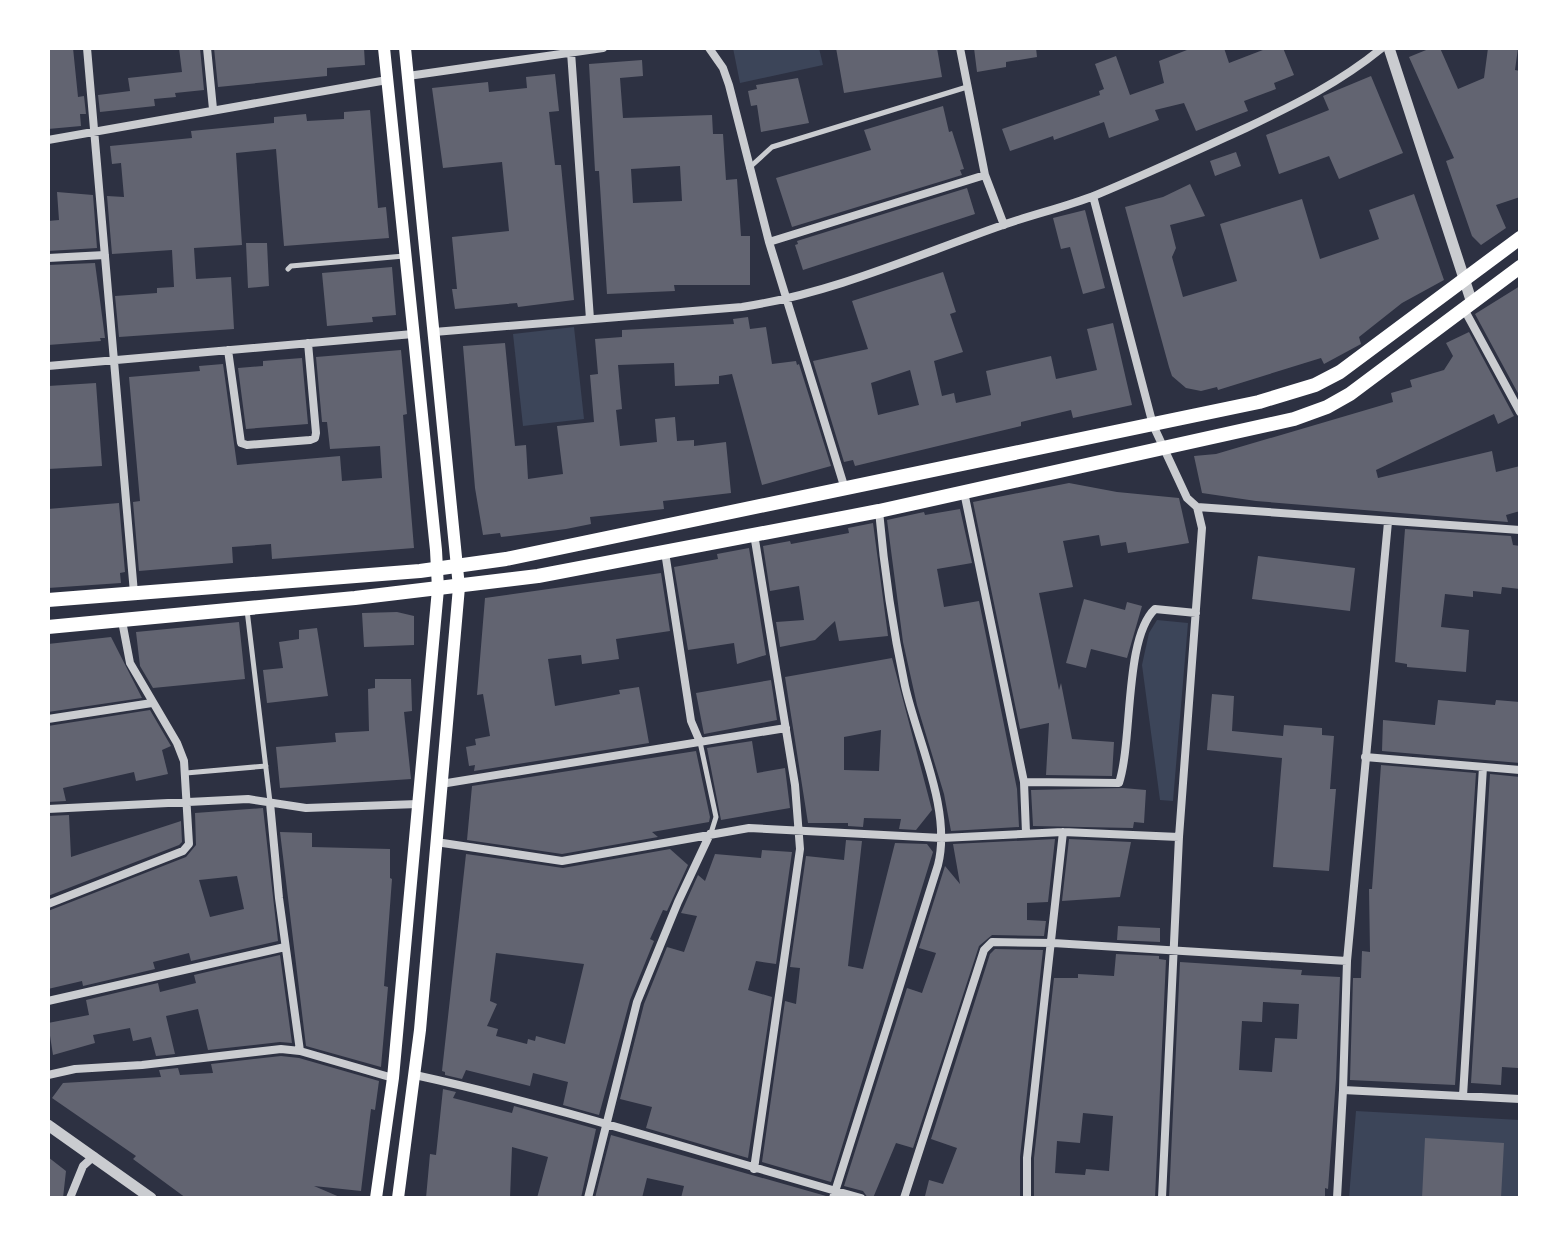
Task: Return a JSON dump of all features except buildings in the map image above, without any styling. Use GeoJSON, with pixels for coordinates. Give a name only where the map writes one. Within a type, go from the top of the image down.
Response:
{"type":"FeatureCollection","features":[{"type":"Feature","properties":{"kind":"main road"},"geometry":{"type":"LineString","coordinates":[[376,1198],[393,1078],[438,589],[384,48]]}},
{"type":"Feature","properties":{"kind":"main road"},"geometry":{"type":"LineString","coordinates":[[398,1198],[415,1075],[459,587],[405,48]]}},
{"type":"Feature","properties":{"kind":"main road"},"geometry":{"type":"LineString","coordinates":[[48,600],[437,569],[571,548],[1259,402],[1328,379],[1360,359],[1520,238]]}},
{"type":"Feature","properties":{"kind":"main road"},"geometry":{"type":"LineString","coordinates":[[48,627],[459,587],[538,576],[879,511],[1294,419],[1327,407],[1368,381],[1520,267]]}},
{"type":"Feature","properties":{"kind":"street"},"geometry":{"type":"LineString","coordinates":[[87,48],[134,593]]}},
{"type":"Feature","properties":{"kind":"street"},"geometry":{"type":"LineString","coordinates":[[207,48],[213,109]]}},
{"type":"Feature","properties":{"kind":"street"},"geometry":{"type":"LineString","coordinates":[[408,76],[603,48]]}},
{"type":"Feature","properties":{"kind":"street"},"geometry":{"type":"LineString","coordinates":[[709,48],[723,68],[729,85],[769,242],[845,489]]}},
{"type":"Feature","properties":{"kind":"street"},"geometry":{"type":"LineString","coordinates":[[960,48],[985,175],[1004,225]]}},
{"type":"Feature","properties":{"kind":"street"},"geometry":{"type":"LineString","coordinates":[[434,332],[742,307],[787,300],[848,282],[1093,196],[1191,154],[1322,91],[1382,48]]}},
{"type":"Feature","properties":{"kind":"street"},"geometry":{"type":"LineString","coordinates":[[1389,48],[1464,281],[1468,306],[1520,412]]}},
{"type":"Feature","properties":{"kind":"street"},"geometry":{"type":"LineString","coordinates":[[571,52],[590,319]]}},
{"type":"Feature","properties":{"kind":"street"},"geometry":{"type":"LineString","coordinates":[[48,140],[387,80]]}},
{"type":"Feature","properties":{"kind":"street"},"geometry":{"type":"LineString","coordinates":[[769,242],[985,175]]}},
{"type":"Feature","properties":{"kind":"street"},"geometry":{"type":"LineString","coordinates":[[1093,196],[1153,425],[1187,498],[1197,507],[1520,530]]}},
{"type":"Feature","properties":{"kind":"street"},"geometry":{"type":"LineString","coordinates":[[48,258],[105,255]]}},
{"type":"Feature","properties":{"kind":"street"},"geometry":{"type":"LineString","coordinates":[[48,366],[413,334]]}},
{"type":"Feature","properties":{"kind":"street"},"geometry":{"type":"LineString","coordinates":[[228,350],[241,443],[310,440],[315,438],[316,433],[308,343]]}},
{"type":"Feature","properties":{"kind":"street"},"geometry":{"type":"LineString","coordinates":[[964,492],[1024,782],[1026,833]]}},
{"type":"Feature","properties":{"kind":"street"},"geometry":{"type":"LineString","coordinates":[[1162,1198],[1179,837],[1202,538],[1197,507]]}},
{"type":"Feature","properties":{"kind":"street"},"geometry":{"type":"LineString","coordinates":[[834,1194],[938,865],[942,838],[937,804],[899,660],[879,511]]}},
{"type":"Feature","properties":{"kind":"street"},"geometry":{"type":"LineString","coordinates":[[1337,1198],[1347,961],[1388,522]]}},
{"type":"Feature","properties":{"kind":"street"},"geometry":{"type":"LineString","coordinates":[[754,534],[800,831],[797,878],[754,1169]]}},
{"type":"Feature","properties":{"kind":"street"},"geometry":{"type":"LineString","coordinates":[[665,552],[691,721],[700,742]]}},
{"type":"Feature","properties":{"kind":"street"},"geometry":{"type":"LineString","coordinates":[[1024,782],[1119,783],[1132,672],[1145,618],[1155,609],[1196,613]]}},
{"type":"Feature","properties":{"kind":"street"},"geometry":{"type":"LineString","coordinates":[[48,904],[185,850],[189,844],[181,751],[130,663],[122,621]]}},
{"type":"Feature","properties":{"kind":"street"},"geometry":{"type":"LineString","coordinates":[[48,719],[152,703]]}},
{"type":"Feature","properties":{"kind":"street"},"geometry":{"type":"LineString","coordinates":[[441,784],[786,728]]}},
{"type":"Feature","properties":{"kind":"street"},"geometry":{"type":"LineString","coordinates":[[1365,757],[1520,770]]}},
{"type":"Feature","properties":{"kind":"street"},"geometry":{"type":"LineString","coordinates":[[1463,1096],[1483,767]]}},
{"type":"Feature","properties":{"kind":"street"},"geometry":{"type":"LineString","coordinates":[[48,809],[255,799],[306,808],[418,804]]}},
{"type":"Feature","properties":{"kind":"street"},"geometry":{"type":"LineString","coordinates":[[270,803],[285,947],[300,1051]]}},
{"type":"Feature","properties":{"kind":"street"},"geometry":{"type":"LineString","coordinates":[[436,842],[562,861],[749,828],[942,838],[1063,832],[1179,837]]}},
{"type":"Feature","properties":{"kind":"street"},"geometry":{"type":"LineString","coordinates":[[1027,1198],[1027,1158],[1063,832]]}},
{"type":"Feature","properties":{"kind":"street"},"geometry":{"type":"LineString","coordinates":[[588,1198],[637,1002],[710,834]]}},
{"type":"Feature","properties":{"kind":"street"},"geometry":{"type":"LineString","coordinates":[[904,1198],[984,950],[997,941],[1347,961]]}},
{"type":"Feature","properties":{"kind":"street"},"geometry":{"type":"LineString","coordinates":[[48,1001],[285,947]]}},
{"type":"Feature","properties":{"kind":"street"},"geometry":{"type":"LineString","coordinates":[[48,1075],[75,1069],[142,1065],[274,1049],[300,1051],[393,1078]]}},
{"type":"Feature","properties":{"kind":"street"},"geometry":{"type":"LineString","coordinates":[[415,1075],[494,1092],[834,1194],[861,1198]]}},
{"type":"Feature","properties":{"kind":"street"},"geometry":{"type":"LineString","coordinates":[[1343,1090],[1520,1099]]}},
{"type":"Feature","properties":{"kind":"street"},"geometry":{"type":"LineString","coordinates":[[48,1125],[151,1198]]}},
{"type":"Feature","properties":{"kind":"street"},"geometry":{"type":"LineString","coordinates":[[70,1198],[83,1166],[94,1156]]}},
{"type":"Feature","properties":{"kind":"lane"},"geometry":{"type":"LineString","coordinates":[[749,168],[772,147],[967,87]]}},
{"type":"Feature","properties":{"kind":"lane"},"geometry":{"type":"LineString","coordinates":[[288,269],[291,266],[405,256]]}},
{"type":"Feature","properties":{"kind":"lane"},"geometry":{"type":"LineString","coordinates":[[247,609],[270,803]]}},
{"type":"Feature","properties":{"kind":"lane"},"geometry":{"type":"LineString","coordinates":[[700,742],[716,817],[710,834]]}},
{"type":"Feature","properties":{"kind":"lane"},"geometry":{"type":"LineString","coordinates":[[185,773],[266,766]]}},
{"type":"Feature","properties":{"kind":"shaded area"},"geometry":{"type":"Polygon","coordinates":[[[733,48],[819,48],[823,65],[740,83],[733,48]]]}},
{"type":"Feature","properties":{"kind":"shaded area"},"geometry":{"type":"Polygon","coordinates":[[[574,327],[584,419],[523,426],[513,334],[574,327]]]}},
{"type":"Feature","properties":{"kind":"shaded area"},"geometry":{"type":"Polygon","coordinates":[[[1157,620],[1188,623],[1173,801],[1160,800],[1142,665],[1149,633],[1157,620]]]}},
{"type":"Feature","properties":{"kind":"shaded area"},"geometry":{"type":"Polygon","coordinates":[[[1356,1111],[1520,1120],[1520,1198],[1349,1198],[1356,1111]]]}}]}
